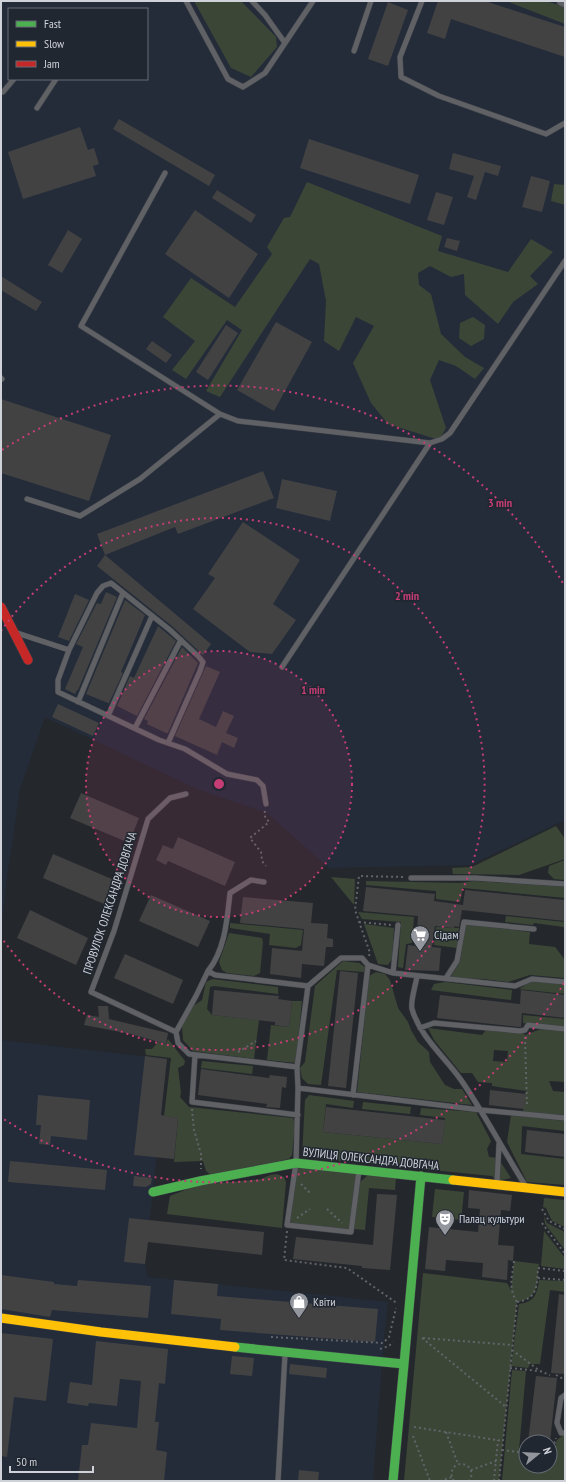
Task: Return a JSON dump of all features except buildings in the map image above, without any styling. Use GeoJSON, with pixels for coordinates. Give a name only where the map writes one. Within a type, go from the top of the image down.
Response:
{"type":"FeatureCollection","features":[{"type":"Feature","properties":{"kind":"street"},"geometry":{"type":"LineString","coordinates":[[1,607],[28,660]]}},
{"type":"Feature","properties":{"kind":"street","name":"ВУЛИЦЯ ОЛЕКСАНДРА ДОВГАЧА"},"geometry":{"type":"LineString","coordinates":[[153,1192],[200,1181],[296,1163],[565,1192]]}},
{"type":"Feature","properties":{"kind":"street"},"geometry":{"type":"LineString","coordinates":[[393,1481],[421,1176]]}},
{"type":"Feature","properties":{"kind":"street"},"geometry":{"type":"LineString","coordinates":[[1,1318],[63,1328],[404,1364]]}},
{"type":"Feature","properties":{"kind":"lane"},"geometry":{"type":"LineString","coordinates":[[186,1],[228,79],[243,87],[265,73],[313,1]]}},
{"type":"Feature","properties":{"kind":"lane"},"geometry":{"type":"LineString","coordinates":[[252,1],[265,15],[285,43]]}},
{"type":"Feature","properties":{"kind":"lane"},"geometry":{"type":"LineString","coordinates":[[354,51],[371,1]]}},
{"type":"Feature","properties":{"kind":"lane"},"geometry":{"type":"LineString","coordinates":[[422,1],[400,57],[401,77],[439,96],[546,134],[565,123]]}},
{"type":"Feature","properties":{"kind":"lane"},"geometry":{"type":"LineString","coordinates":[[1,92],[4,92],[13,80]]}},
{"type":"Feature","properties":{"kind":"lane"},"geometry":{"type":"LineString","coordinates":[[36,108],[55,80]]}},
{"type":"Feature","properties":{"kind":"lane"},"geometry":{"type":"LineString","coordinates":[[165,172],[81,326],[220,414],[238,421],[430,443],[442,439],[450,433],[565,261]]}},
{"type":"Feature","properties":{"kind":"lane"},"geometry":{"type":"LineString","coordinates":[[27,499],[80,516],[140,479],[220,414]]}},
{"type":"Feature","properties":{"kind":"lane"},"geometry":{"type":"LineString","coordinates":[[282,667],[430,443]]}},
{"type":"Feature","properties":{"kind":"lane"},"geometry":{"type":"LineString","coordinates":[[168,743],[200,671],[202,662],[198,656],[181,640],[123,593],[111,584],[103,586],[98,592],[69,650],[58,680],[58,692],[168,743],[185,749],[227,774],[257,780],[263,786],[266,804]]}},
{"type":"Feature","properties":{"kind":"lane"},"geometry":{"type":"LineString","coordinates":[[78,702],[123,593]]}},
{"type":"Feature","properties":{"kind":"lane"},"geometry":{"type":"LineString","coordinates":[[108,716],[152,616]]}},
{"type":"Feature","properties":{"kind":"lane"},"geometry":{"type":"LineString","coordinates":[[14,632],[69,650]]}},
{"type":"Feature","properties":{"kind":"lane"},"geometry":{"type":"LineString","coordinates":[[135,728],[181,640]]}},
{"type":"Feature","properties":{"kind":"lane","name":"ПРОВУЛОК ОЛЕКСАНДРА ДОВГАЧА"},"geometry":{"type":"LineString","coordinates":[[176,1032],[91,992],[114,931],[148,819],[170,798],[186,794]]}},
{"type":"Feature","properties":{"kind":"lane"},"geometry":{"type":"LineString","coordinates":[[411,878],[475,878],[565,884]]}},
{"type":"Feature","properties":{"kind":"lane"},"geometry":{"type":"LineString","coordinates":[[264,882],[251,880],[230,893],[226,929],[215,962],[208,971],[176,1032],[178,1043],[189,1054],[297,1067]]}},
{"type":"Feature","properties":{"kind":"lane"},"geometry":{"type":"LineString","coordinates":[[446,978],[457,961],[464,922],[534,929]]}},
{"type":"Feature","properties":{"kind":"lane"},"geometry":{"type":"LineString","coordinates":[[393,973],[398,925]]}},
{"type":"Feature","properties":{"kind":"lane"},"geometry":{"type":"LineString","coordinates":[[359,1170],[351,1232],[288,1225],[296,1163],[298,1115],[297,1067],[308,986],[341,958],[362,958],[368,965],[393,973],[417,976],[515,986],[532,979],[565,982]]}},
{"type":"Feature","properties":{"kind":"lane"},"geometry":{"type":"LineString","coordinates":[[353,1095],[368,965]]}},
{"type":"Feature","properties":{"kind":"lane"},"geometry":{"type":"LineString","coordinates":[[208,971],[215,975],[308,986]]}},
{"type":"Feature","properties":{"kind":"lane"},"geometry":{"type":"LineString","coordinates":[[417,976],[412,1008],[420,1028],[460,1078],[481,1110],[499,1144],[527,1188]]}},
{"type":"Feature","properties":{"kind":"lane"},"geometry":{"type":"LineString","coordinates":[[420,1028],[434,1023],[520,1031],[525,1030],[528,1025],[565,1029]]}},
{"type":"Feature","properties":{"kind":"lane"},"geometry":{"type":"LineString","coordinates":[[195,1055],[192,1102],[298,1115]]}},
{"type":"Feature","properties":{"kind":"lane"},"geometry":{"type":"LineString","coordinates":[[298,1088],[481,1110],[565,1118]]}},
{"type":"Feature","properties":{"kind":"lane"},"geometry":{"type":"LineString","coordinates":[[497,1184],[499,1144]]}},
{"type":"Feature","properties":{"kind":"lane"},"geometry":{"type":"LineString","coordinates":[[278,1481],[286,1352]]}},
{"type":"Feature","properties":{"kind":"lane"},"geometry":{"type":"LineString","coordinates":[[563,1433],[557,1423],[561,1398],[565,1395]]}},
{"type":"Feature","properties":{"kind":"path"},"geometry":{"type":"LineString","coordinates":[[266,804],[264,815],[269,822],[250,838],[261,852],[262,861],[266,866]]}},
{"type":"Feature","properties":{"kind":"path"},"geometry":{"type":"LineString","coordinates":[[368,965],[370,953],[355,910],[359,876],[411,878]]}},
{"type":"Feature","properties":{"kind":"path"},"geometry":{"type":"LineString","coordinates":[[359,922],[398,925]]}},
{"type":"Feature","properties":{"kind":"path"},"geometry":{"type":"LineString","coordinates":[[525,1030],[527,1114]]}},
{"type":"Feature","properties":{"kind":"path"},"geometry":{"type":"LineString","coordinates":[[227,1059],[256,1041]]}},
{"type":"Feature","properties":{"kind":"path"},"geometry":{"type":"LineString","coordinates":[[192,1102],[194,1130],[201,1154],[200,1181]]}},
{"type":"Feature","properties":{"kind":"path"},"geometry":{"type":"LineString","coordinates":[[294,1176],[310,1193]]}},
{"type":"Feature","properties":{"kind":"path"},"geometry":{"type":"LineString","coordinates":[[327,1209],[351,1232]]}},
{"type":"Feature","properties":{"kind":"path"},"geometry":{"type":"LineString","coordinates":[[542,1209],[549,1221],[565,1229]]}},
{"type":"Feature","properties":{"kind":"path"},"geometry":{"type":"LineString","coordinates":[[542,1224],[565,1254]]}},
{"type":"Feature","properties":{"kind":"path"},"geometry":{"type":"LineString","coordinates":[[288,1225],[284,1260],[347,1268],[399,1305],[403,1305]]}},
{"type":"Feature","properties":{"kind":"path"},"geometry":{"type":"LineString","coordinates":[[499,1481],[517,1302],[511,1288],[514,1261]]}},
{"type":"Feature","properties":{"kind":"path"},"geometry":{"type":"LineString","coordinates":[[517,1302],[531,1297],[536,1291],[538,1268],[565,1271]]}},
{"type":"Feature","properties":{"kind":"path"},"geometry":{"type":"LineString","coordinates":[[538,1278],[565,1280]]}},
{"type":"Feature","properties":{"kind":"path"},"geometry":{"type":"LineString","coordinates":[[268,1337],[383,1343],[389,1337],[394,1312],[399,1305]]}},
{"type":"Feature","properties":{"kind":"path"},"geometry":{"type":"LineString","coordinates":[[506,1407],[422,1338],[512,1345]]}},
{"type":"Feature","properties":{"kind":"path"},"geometry":{"type":"LineString","coordinates":[[380,1348],[389,1346],[394,1340]]}},
{"type":"Feature","properties":{"kind":"path"},"geometry":{"type":"LineString","coordinates":[[512,1350],[540,1371],[550,1375]]}},
{"type":"Feature","properties":{"kind":"path"},"geometry":{"type":"LineString","coordinates":[[510,1368],[540,1371]]}},
{"type":"Feature","properties":{"kind":"path"},"geometry":{"type":"LineString","coordinates":[[556,1376],[565,1380]]}},
{"type":"Feature","properties":{"kind":"path"},"geometry":{"type":"LineString","coordinates":[[414,1427],[503,1441]]}},
{"type":"Feature","properties":{"kind":"path"},"geometry":{"type":"LineString","coordinates":[[446,1432],[458,1464]]}},
{"type":"Feature","properties":{"kind":"path"},"geometry":{"type":"LineString","coordinates":[[413,1436],[430,1481]]}},
{"type":"Feature","properties":{"kind":"path"},"geometry":{"type":"LineString","coordinates":[[494,1481],[498,1440]]}},
{"type":"Feature","properties":{"kind":"path"},"geometry":{"type":"LineString","coordinates":[[502,1450],[518,1452]]}},
{"type":"Feature","properties":{"kind":"path"},"geometry":{"type":"LineString","coordinates":[[471,1470],[496,1461]]}},
{"type":"Feature","properties":{"kind":"path"},"geometry":{"type":"LineString","coordinates":[[458,1464],[466,1465],[471,1470],[472,1476],[469,1481]]}},
{"type":"Feature","properties":{"kind":"path"},"geometry":{"type":"LineString","coordinates":[[454,1481],[452,1477],[452,1470],[458,1464]]}},
{"type":"Feature","properties":{"kind":"path"},"geometry":{"type":"LineString","coordinates":[[440,1481],[452,1477]]}},
{"type":"Feature","properties":{"kind":"shaded area"},"geometry":{"type":"Polygon","coordinates":[[[1,1],[565,1],[565,820],[471,865],[329,868],[267,813],[197,789],[45,717],[20,789],[6,884],[1,935],[1,1]]]}},
{"type":"Feature","properties":{"kind":"shaded area"},"geometry":{"type":"Polygon","coordinates":[[[1,1040],[167,1059],[145,1264],[148,1277],[388,1302],[373,1481],[1,1481],[1,1040]]]}},
{"type":"Feature","properties":{"kind":"green space"},"geometry":{"type":"Polygon","coordinates":[[[194,1],[241,1],[276,37],[277,47],[251,77],[231,68],[194,1]]]}},
{"type":"Feature","properties":{"kind":"green space"},"geometry":{"type":"Polygon","coordinates":[[[506,1],[546,1],[565,7],[565,24],[506,1]]]}},
{"type":"Feature","properties":{"kind":"green space"},"geometry":{"type":"Polygon","coordinates":[[[307,182],[442,236],[438,251],[508,272],[531,239],[553,252],[530,276],[538,284],[513,302],[498,324],[465,295],[464,274],[451,277],[430,266],[418,273],[419,285],[431,294],[441,334],[465,357],[484,368],[475,379],[456,366],[439,360],[430,380],[446,428],[439,440],[388,424],[371,403],[353,363],[374,326],[356,317],[339,351],[324,341],[326,301],[319,264],[310,259],[220,397],[206,391],[242,330],[227,320],[186,379],[172,370],[195,341],[163,317],[191,278],[235,307],[272,254],[267,247],[284,218],[290,217],[307,182]]]}},
{"type":"Feature","properties":{"kind":"green space"},"geometry":{"type":"Polygon","coordinates":[[[554,184],[565,185],[565,205],[551,201],[554,184]]]}},
{"type":"Feature","properties":{"kind":"green space"},"geometry":{"type":"Polygon","coordinates":[[[473,317],[485,325],[484,339],[471,346],[459,338],[460,323],[473,317]]]}},
{"type":"Feature","properties":{"kind":"green space"},"geometry":{"type":"Polygon","coordinates":[[[556,826],[565,839],[565,859],[519,875],[453,874],[452,868],[472,867],[556,826]]]}},
{"type":"Feature","properties":{"kind":"green space"},"geometry":{"type":"Polygon","coordinates":[[[565,860],[565,880],[554,879],[548,873],[549,866],[565,860]]]}},
{"type":"Feature","properties":{"kind":"green space"},"geometry":{"type":"Polygon","coordinates":[[[331,877],[355,879],[354,905],[331,877]]]}},
{"type":"Feature","properties":{"kind":"green space"},"geometry":{"type":"Polygon","coordinates":[[[366,881],[460,883],[474,881],[555,886],[565,887],[565,898],[463,888],[460,902],[436,899],[436,891],[366,885],[366,881]]]}},
{"type":"Feature","properties":{"kind":"green space"},"geometry":{"type":"Polygon","coordinates":[[[358,912],[414,917],[412,943],[406,944],[403,968],[398,967],[401,922],[362,919],[358,912]]]}},
{"type":"Feature","properties":{"kind":"green space"},"geometry":{"type":"Polygon","coordinates":[[[506,916],[565,922],[565,930],[564,927],[534,923],[533,925],[505,922],[506,916]]]}},
{"type":"Feature","properties":{"kind":"green space"},"geometry":{"type":"Polygon","coordinates":[[[230,923],[303,930],[301,945],[296,948],[269,945],[270,934],[230,928],[230,923]]]}},
{"type":"Feature","properties":{"kind":"green space"},"geometry":{"type":"Polygon","coordinates":[[[364,924],[394,928],[392,959],[388,965],[378,964],[364,924]]]}},
{"type":"Feature","properties":{"kind":"green space"},"geometry":{"type":"Polygon","coordinates":[[[466,924],[530,932],[529,944],[555,947],[565,960],[565,978],[530,975],[508,982],[483,979],[450,978],[460,961],[466,924]]]}},
{"type":"Feature","properties":{"kind":"green space"},"geometry":{"type":"Polygon","coordinates":[[[436,927],[459,928],[457,948],[434,945],[436,927]]]}},
{"type":"Feature","properties":{"kind":"green space"},"geometry":{"type":"Polygon","coordinates":[[[229,933],[262,938],[263,942],[260,973],[254,976],[227,973],[222,970],[219,962],[229,933]]]}},
{"type":"Feature","properties":{"kind":"green space"},"geometry":{"type":"Polygon","coordinates":[[[343,961],[359,963],[365,967],[364,972],[337,970],[321,1085],[308,1084],[302,1078],[300,1068],[305,1062],[315,986],[343,961]]]}},
{"type":"Feature","properties":{"kind":"green space"},"geometry":{"type":"Polygon","coordinates":[[[376,972],[385,974],[390,980],[398,1008],[408,1022],[418,1042],[429,1052],[430,1062],[445,1085],[454,1089],[462,1089],[472,1105],[357,1092],[369,976],[376,972]]]}},
{"type":"Feature","properties":{"kind":"green space"},"geometry":{"type":"Polygon","coordinates":[[[212,979],[278,987],[278,994],[214,986],[210,987],[207,1009],[212,1015],[259,1020],[254,1059],[193,1051],[183,1040],[182,1026],[193,1006],[202,1000],[206,982],[212,979]]]}},
{"type":"Feature","properties":{"kind":"green space"},"geometry":{"type":"Polygon","coordinates":[[[533,980],[565,984],[565,994],[519,989],[533,980]]]}},
{"type":"Feature","properties":{"kind":"green space"},"geometry":{"type":"Polygon","coordinates":[[[445,982],[512,990],[511,1000],[431,990],[434,984],[445,982]]]}},
{"type":"Feature","properties":{"kind":"green space"},"geometry":{"type":"Polygon","coordinates":[[[292,1001],[302,1001],[296,1063],[267,1060],[271,1025],[289,1027],[292,1001]]]}},
{"type":"Feature","properties":{"kind":"green space"},"geometry":{"type":"Polygon","coordinates":[[[523,1015],[565,1019],[565,1027],[523,1023],[523,1015]]]}},
{"type":"Feature","properties":{"kind":"green space"},"geometry":{"type":"Polygon","coordinates":[[[428,1028],[482,1035],[486,1030],[523,1033],[525,1035],[541,1029],[565,1031],[565,1082],[549,1081],[553,1091],[565,1092],[565,1115],[523,1112],[526,1091],[492,1086],[492,1083],[478,1082],[472,1073],[461,1073],[434,1040],[428,1028]],[[494,1050],[493,1061],[507,1062],[508,1051],[494,1050]]]}},
{"type":"Feature","properties":{"kind":"green space"},"geometry":{"type":"Polygon","coordinates":[[[168,1039],[185,1061],[184,1065],[178,1068],[181,1093],[180,1097],[189,1107],[293,1118],[295,1124],[292,1155],[289,1159],[211,1175],[206,1171],[203,1161],[174,1162],[178,1118],[164,1116],[171,1058],[146,1055],[145,1049],[152,1049],[158,1042],[166,1044],[168,1039]]]}},
{"type":"Feature","properties":{"kind":"green space"},"geometry":{"type":"Polygon","coordinates":[[[202,1061],[253,1066],[252,1074],[201,1068],[202,1061]]]}},
{"type":"Feature","properties":{"kind":"green space"},"geometry":{"type":"Polygon","coordinates":[[[309,1095],[354,1101],[353,1108],[326,1104],[323,1132],[442,1144],[445,1118],[420,1115],[421,1108],[476,1112],[491,1141],[487,1149],[489,1157],[498,1158],[511,1178],[497,1181],[492,1176],[302,1157],[305,1100],[309,1095]]]}},
{"type":"Feature","properties":{"kind":"green space"},"geometry":{"type":"Polygon","coordinates":[[[363,1102],[411,1107],[410,1114],[362,1109],[363,1102]]]}},
{"type":"Feature","properties":{"kind":"green space"},"geometry":{"type":"Polygon","coordinates":[[[511,1115],[565,1121],[565,1131],[522,1126],[521,1154],[565,1159],[565,1185],[527,1182],[507,1142],[511,1115]]]}},
{"type":"Feature","properties":{"kind":"green space"},"geometry":{"type":"Polygon","coordinates":[[[296,1163],[359,1170],[351,1232],[287,1225],[296,1163]]]}},
{"type":"Feature","properties":{"kind":"green space"},"geometry":{"type":"Polygon","coordinates":[[[277,1174],[284,1177],[286,1182],[282,1228],[167,1214],[170,1196],[190,1188],[200,1185],[261,1179],[277,1174]]]}},
{"type":"Feature","properties":{"kind":"green space"},"geometry":{"type":"Polygon","coordinates":[[[369,1174],[396,1177],[395,1190],[369,1188],[365,1230],[354,1229],[359,1183],[369,1174]]]}},
{"type":"Feature","properties":{"kind":"green space"},"geometry":{"type":"Polygon","coordinates":[[[435,1189],[464,1192],[461,1220],[432,1217],[435,1189]]]}},
{"type":"Feature","properties":{"kind":"green space"},"geometry":{"type":"Polygon","coordinates":[[[544,1198],[565,1200],[565,1227],[552,1221],[546,1208],[543,1207],[544,1198]]]}},
{"type":"Feature","properties":{"kind":"green space"},"geometry":{"type":"Polygon","coordinates":[[[544,1216],[547,1223],[565,1232],[565,1250],[545,1224],[544,1216]]]}},
{"type":"Feature","properties":{"kind":"green space"},"geometry":{"type":"Polygon","coordinates":[[[544,1231],[565,1258],[565,1269],[541,1266],[544,1231]]]}},
{"type":"Feature","properties":{"kind":"green space"},"geometry":{"type":"Polygon","coordinates":[[[514,1261],[539,1264],[536,1289],[534,1293],[525,1300],[517,1302],[499,1481],[404,1481],[423,1273],[507,1283],[511,1290],[514,1261]]]}},
{"type":"Feature","properties":{"kind":"green space"},"geometry":{"type":"Polygon","coordinates":[[[539,1280],[565,1281],[565,1292],[550,1290],[540,1364],[530,1364],[528,1368],[511,1366],[519,1304],[532,1299],[536,1293],[539,1280]]]}},
{"type":"Feature","properties":{"kind":"green space"},"geometry":{"type":"Polygon","coordinates":[[[512,1370],[526,1371],[520,1434],[518,1434],[518,1474],[558,1474],[558,1439],[562,1436],[565,1436],[565,1481],[502,1481],[512,1370]]]}},
{"type":"Feature","properties":{"kind":"traffic: fast"},"geometry":{"type":"LineString","coordinates":[[153,1192],[200,1181],[296,1163],[453,1180]]}},
{"type":"Feature","properties":{"kind":"traffic: fast"},"geometry":{"type":"LineString","coordinates":[[235,1347],[404,1364],[421,1176]]}},
{"type":"Feature","properties":{"kind":"traffic: fast"},"geometry":{"type":"LineString","coordinates":[[393,1481],[404,1364]]}},
{"type":"Feature","properties":{"kind":"traffic: slow"},"geometry":{"type":"LineString","coordinates":[[453,1180],[565,1192]]}},
{"type":"Feature","properties":{"kind":"traffic: slow"},"geometry":{"type":"LineString","coordinates":[[1,1318],[101,1332],[235,1347]]}},
{"type":"Feature","properties":{"kind":"traffic: jam"},"geometry":{"type":"LineString","coordinates":[[1,607],[28,660]]}},
{"type":"Feature","properties":{"kind":"place","name":"Сідам"},"geometry":{"type":"Point","coordinates":[420,952]}},
{"type":"Feature","properties":{"kind":"place","name":"Палац культури"},"geometry":{"type":"Point","coordinates":[445,1236]}},
{"type":"Feature","properties":{"kind":"place","name":"Квіти"},"geometry":{"type":"Point","coordinates":[299,1319]}}]}
